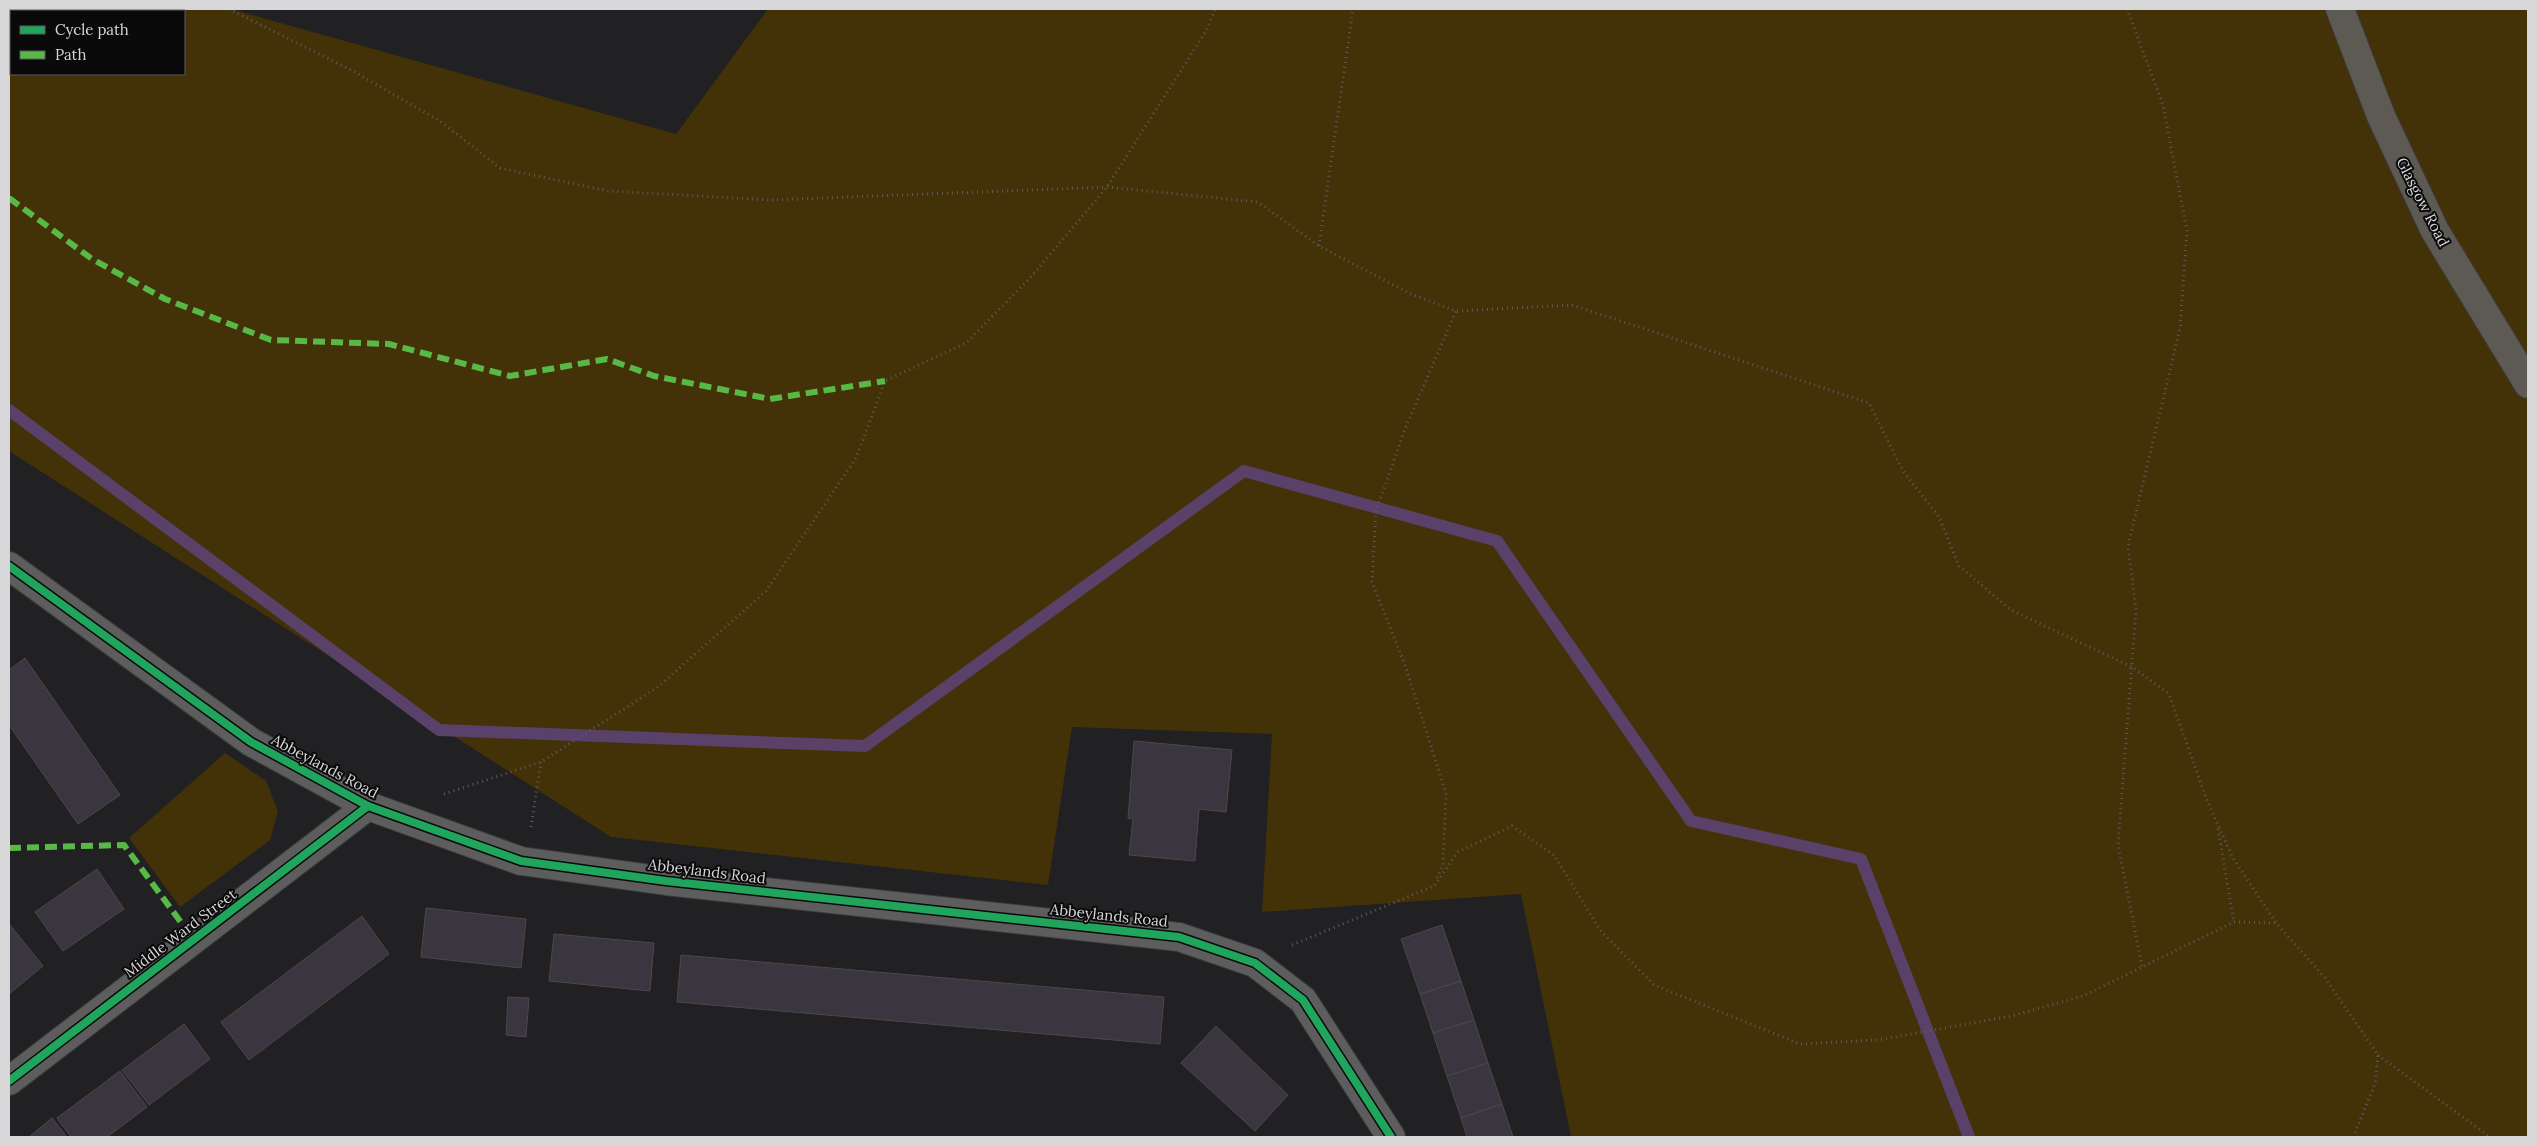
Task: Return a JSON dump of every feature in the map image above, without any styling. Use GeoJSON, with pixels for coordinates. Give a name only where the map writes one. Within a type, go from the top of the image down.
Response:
{"type":"FeatureCollection","features":[{"type":"Feature","properties":{"kind":"main road","name":"Glasgow Road"},"geometry":{"type":"LineString","coordinates":[[2340,9],[2381,116],[2435,231],[2528,384]]}},
{"type":"Feature","properties":{"kind":"street","name":"Abbeylands Road"},"geometry":{"type":"LineString","coordinates":[[9,566],[250,742],[368,806],[521,861],[666,880],[1179,937],[1256,964],[1303,1000],[1391,1137]]}},
{"type":"Feature","properties":{"kind":"street","name":"Middle Ward Street"},"geometry":{"type":"LineString","coordinates":[[9,1082],[368,806]]}},
{"type":"Feature","properties":{"kind":"path"},"geometry":{"type":"LineString","coordinates":[[229,9],[351,70],[440,121],[500,168],[608,191],[772,200],[1107,187],[1258,202],[1319,246],[1411,294],[1456,311],[1572,305],[1869,402],[1903,471],[1939,517],[1959,566],[2011,610],[2132,667],[2169,694],[2218,825],[2233,858],[2276,923],[2325,978],[2378,1055],[2490,1137]]}},
{"type":"Feature","properties":{"kind":"path"},"geometry":{"type":"LineString","coordinates":[[394,815],[420,802],[542,762],[658,687],[766,591],[856,458],[885,381],[966,343],[1030,278],[1107,187],[1206,31],[1215,9]]}},
{"type":"Feature","properties":{"kind":"path"},"geometry":{"type":"LineString","coordinates":[[1319,246],[1353,9]]}},
{"type":"Feature","properties":{"kind":"path"},"geometry":{"type":"LineString","coordinates":[[2127,9],[2163,105],[2187,231],[2180,328],[2128,546],[2136,610],[2118,845],[2142,966]]}},
{"type":"Feature","properties":{"kind":"path"},"geometry":{"type":"LineString","coordinates":[[1434,886],[1443,865],[1446,793],[1405,665],[1372,582],[1376,511],[1405,429],[1456,311]]}},
{"type":"Feature","properties":{"kind":"path"},"geometry":{"type":"LineString","coordinates":[[521,861],[531,828],[542,762]]}},
{"type":"Feature","properties":{"kind":"path"},"geometry":{"type":"LineString","coordinates":[[2218,825],[2234,922]]}},
{"type":"Feature","properties":{"kind":"path"},"geometry":{"type":"LineString","coordinates":[[1256,964],[1290,946],[1434,886],[1458,852],[1512,826],[1554,855],[1600,930],[1654,985],[1800,1044],[1878,1040],[2011,1016],[2083,996],[2234,922],[2276,923]]}},
{"type":"Feature","properties":{"kind":"path"},"geometry":{"type":"LineString","coordinates":[[2353,1137],[2376,1084],[2378,1055]]}},
{"type":"Feature","properties":{"kind":"shaded area"},"geometry":{"type":"Polygon","coordinates":[[[9,9],[231,9],[676,134],[768,9],[2528,9],[2528,1137],[1571,1137],[1521,894],[1262,912],[1272,734],[1072,727],[1048,885],[611,837],[9,451],[9,9]]]}},
{"type":"Feature","properties":{"kind":"shaded area"},"geometry":{"type":"Polygon","coordinates":[[[225,753],[266,781],[278,811],[270,840],[180,907],[129,838],[225,753]]]}},
{"type":"Feature","properties":{"kind":"building"},"geometry":{"type":"Polygon","coordinates":[[[25,658],[120,795],[78,824],[9,725],[9,670],[25,658]]]}},
{"type":"Feature","properties":{"kind":"building"},"geometry":{"type":"Polygon","coordinates":[[[1134,741],[1232,750],[1226,812],[1199,809],[1195,861],[1129,855],[1133,819],[1128,818],[1134,741]]]}},
{"type":"Feature","properties":{"kind":"building"},"geometry":{"type":"Polygon","coordinates":[[[97,869],[124,909],[63,951],[35,912],[97,869]]]}},
{"type":"Feature","properties":{"kind":"building"},"geometry":{"type":"Polygon","coordinates":[[[426,908],[526,919],[521,968],[421,957],[426,908]]]}},
{"type":"Feature","properties":{"kind":"building"},"geometry":{"type":"Polygon","coordinates":[[[362,916],[389,954],[249,1060],[221,1022],[362,916]]]}},
{"type":"Feature","properties":{"kind":"building"},"geometry":{"type":"Polygon","coordinates":[[[10,925],[43,966],[9,994],[9,927],[10,925]]]}},
{"type":"Feature","properties":{"kind":"building"},"geometry":{"type":"Polygon","coordinates":[[[1442,925],[1461,981],[1420,994],[1401,939],[1442,925]]]}},
{"type":"Feature","properties":{"kind":"building"},"geometry":{"type":"Polygon","coordinates":[[[554,934],[654,943],[650,991],[549,981],[554,934]]]}},
{"type":"Feature","properties":{"kind":"building"},"geometry":{"type":"Polygon","coordinates":[[[681,955],[1164,997],[1160,1044],[677,1002],[681,955]]]}},
{"type":"Feature","properties":{"kind":"building"},"geometry":{"type":"Polygon","coordinates":[[[1461,981],[1474,1020],[1433,1033],[1420,994],[1461,981]]]}},
{"type":"Feature","properties":{"kind":"building"},"geometry":{"type":"Polygon","coordinates":[[[508,997],[529,998],[526,1037],[506,1035],[508,997]]]}},
{"type":"Feature","properties":{"kind":"building"},"geometry":{"type":"Polygon","coordinates":[[[1474,1020],[1488,1063],[1447,1076],[1433,1033],[1474,1020]]]}},
{"type":"Feature","properties":{"kind":"building"},"geometry":{"type":"Polygon","coordinates":[[[184,1024],[210,1059],[149,1105],[122,1070],[184,1024]]]}},
{"type":"Feature","properties":{"kind":"building"},"geometry":{"type":"Polygon","coordinates":[[[1216,1026],[1288,1095],[1255,1131],[1181,1063],[1216,1026]]]}},
{"type":"Feature","properties":{"kind":"building"},"geometry":{"type":"Polygon","coordinates":[[[1488,1063],[1502,1104],[1461,1118],[1447,1076],[1488,1063]]]}},
{"type":"Feature","properties":{"kind":"building"},"geometry":{"type":"Polygon","coordinates":[[[120,1071],[147,1107],[107,1137],[71,1137],[57,1118],[120,1071]]]}},
{"type":"Feature","properties":{"kind":"building"},"geometry":{"type":"Polygon","coordinates":[[[1502,1104],[1513,1137],[1467,1137],[1461,1118],[1502,1104]]]}},
{"type":"Feature","properties":{"kind":"building"},"geometry":{"type":"Polygon","coordinates":[[[52,1118],[67,1137],[29,1137],[52,1118]]]}},
{"type":"Feature","properties":{"kind":"waterway"},"geometry":{"type":"LineString","coordinates":[[9,410],[439,730],[865,746],[1244,471],[1497,541],[1691,821],[1861,859],[1969,1137]]}},
{"type":"Feature","properties":{"kind":"marked path"},"geometry":{"type":"LineString","coordinates":[[9,198],[92,259],[165,299],[271,340],[389,344],[510,376],[607,359],[654,376],[770,399],[885,381]]}},
{"type":"Feature","properties":{"kind":"marked path"},"geometry":{"type":"LineString","coordinates":[[9,848],[124,845],[194,940]]}},
{"type":"Feature","properties":{"kind":"cycle path"},"geometry":{"type":"LineString","coordinates":[[9,566],[251,742],[368,806],[521,861],[666,881],[1179,937],[1255,963],[1303,1000],[1391,1137]]}},
{"type":"Feature","properties":{"kind":"cycle path"},"geometry":{"type":"LineString","coordinates":[[9,1081],[368,806]]}}]}
